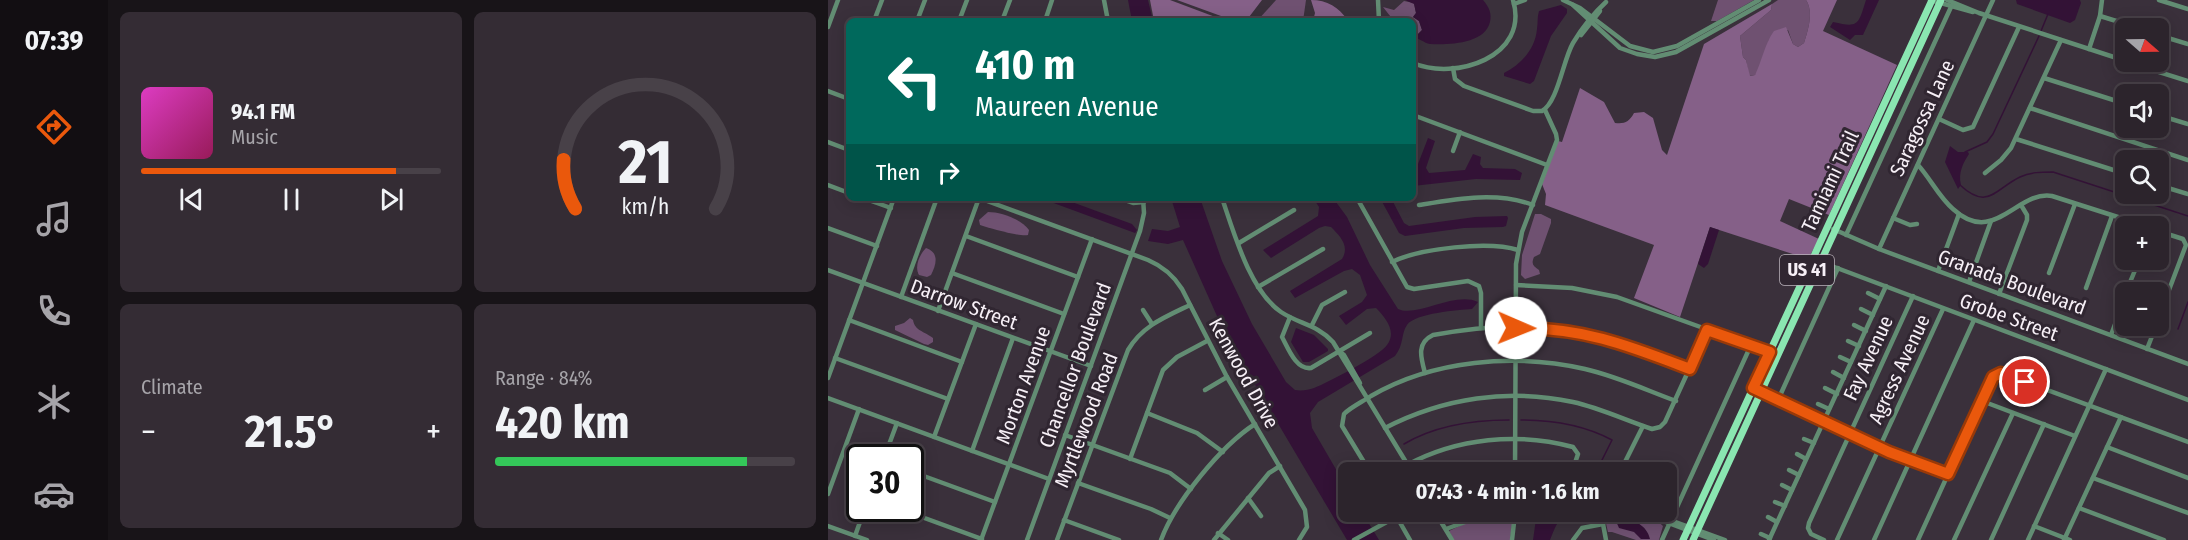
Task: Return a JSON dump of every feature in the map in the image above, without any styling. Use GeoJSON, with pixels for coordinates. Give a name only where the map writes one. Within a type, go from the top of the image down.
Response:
{"type":"FeatureCollection","features":[{"type":"Feature","properties":{"kind":"main road","name":"Tamiami Trail"},"geometry":{"type":"LineString","coordinates":[[1683,540],[1931,0]]}},
{"type":"Feature","properties":{"kind":"main road","name":"Tamiami Trail"},"geometry":{"type":"LineString","coordinates":[[1695,534],[1942,1]]}},
{"type":"Feature","properties":{"kind":"street"},"geometry":{"type":"LineString","coordinates":[[828,27],[838,0]]}},
{"type":"Feature","properties":{"kind":"street"},"geometry":{"type":"LineString","coordinates":[[875,18],[882,0]]}},
{"type":"Feature","properties":{"kind":"street"},"geometry":{"type":"LineString","coordinates":[[918,18],[925,0]]}},
{"type":"Feature","properties":{"kind":"street"},"geometry":{"type":"LineString","coordinates":[[960,18],[967,0]]}},
{"type":"Feature","properties":{"kind":"street"},"geometry":{"type":"LineString","coordinates":[[1003,18],[1010,0]]}},
{"type":"Feature","properties":{"kind":"street"},"geometry":{"type":"LineString","coordinates":[[1047,18],[1052,0]]}},
{"type":"Feature","properties":{"kind":"street"},"geometry":{"type":"LineString","coordinates":[[1104,0],[1107,18]]}},
{"type":"Feature","properties":{"kind":"street"},"geometry":{"type":"LineString","coordinates":[[1378,0],[1379,18]]}},
{"type":"Feature","properties":{"kind":"street"},"geometry":{"type":"LineString","coordinates":[[1416,64],[1427,68],[1455,68],[1481,61],[1498,52],[1506,45],[1515,26],[1513,1],[1525,0]]}},
{"type":"Feature","properties":{"kind":"street"},"geometry":{"type":"LineString","coordinates":[[1563,0],[1591,20],[1615,44],[1647,56],[1671,54],[1769,0]]}},
{"type":"Feature","properties":{"kind":"street"},"geometry":{"type":"LineString","coordinates":[[1591,20],[1619,38],[1625,47],[1646,51],[1670,49],[1759,0]]}},
{"type":"Feature","properties":{"kind":"street"},"geometry":{"type":"LineString","coordinates":[[1931,0],[1952,3],[2115,57]]}},
{"type":"Feature","properties":{"kind":"street","name":"Saragossa Lane"},"geometry":{"type":"LineString","coordinates":[[1879,249],[1993,0]]}},
{"type":"Feature","properties":{"kind":"street"},"geometry":{"type":"LineString","coordinates":[[2089,49],[2100,16],[2102,0]]}},
{"type":"Feature","properties":{"kind":"street"},"geometry":{"type":"LineString","coordinates":[[2159,0],[2188,9]]}},
{"type":"Feature","properties":{"kind":"street"},"geometry":{"type":"LineString","coordinates":[[1455,68],[1454,77],[1460,83],[1533,111],[1544,110],[1550,103],[1575,40],[1606,1]]}},
{"type":"Feature","properties":{"kind":"street"},"geometry":{"type":"LineString","coordinates":[[1846,235],[1952,3]]}},
{"type":"Feature","properties":{"kind":"street"},"geometry":{"type":"LineString","coordinates":[[2100,16],[2115,21]]}},
{"type":"Feature","properties":{"kind":"street"},"geometry":{"type":"LineString","coordinates":[[1939,119],[1963,130],[1968,130],[1974,124],[2019,27]]}},
{"type":"Feature","properties":{"kind":"street"},"geometry":{"type":"LineString","coordinates":[[1615,44],[1619,38]]}},
{"type":"Feature","properties":{"kind":"street"},"geometry":{"type":"LineString","coordinates":[[2169,38],[2188,44]]}},
{"type":"Feature","properties":{"kind":"street"},"geometry":{"type":"LineString","coordinates":[[1985,173],[2007,154],[2016,139],[2061,40]]}},
{"type":"Feature","properties":{"kind":"street"},"geometry":{"type":"LineString","coordinates":[[2160,72],[2188,81]]}},
{"type":"Feature","properties":{"kind":"street"},"geometry":{"type":"LineString","coordinates":[[2044,78],[2115,101]]}},
{"type":"Feature","properties":{"kind":"street"},"geometry":{"type":"LineString","coordinates":[[828,91],[846,97]]}},
{"type":"Feature","properties":{"kind":"street"},"geometry":{"type":"LineString","coordinates":[[2030,108],[2188,160]]}},
{"type":"Feature","properties":{"kind":"street"},"geometry":{"type":"LineString","coordinates":[[1515,462],[1518,250],[1557,141],[1554,129],[1544,110]]}},
{"type":"Feature","properties":{"kind":"street"},"geometry":{"type":"LineString","coordinates":[[1416,118],[1547,165]]}},
{"type":"Feature","properties":{"kind":"street"},"geometry":{"type":"LineString","coordinates":[[2169,118],[2188,124]]}},
{"type":"Feature","properties":{"kind":"street"},"geometry":{"type":"LineString","coordinates":[[1453,151],[1460,132]]}},
{"type":"Feature","properties":{"kind":"street"},"geometry":{"type":"LineString","coordinates":[[2016,139],[2115,170]]}},
{"type":"Feature","properties":{"kind":"street"},"geometry":{"type":"LineString","coordinates":[[828,144],[846,149]]}},
{"type":"Feature","properties":{"kind":"street"},"geometry":{"type":"LineString","coordinates":[[1917,165],[1949,205],[1959,214],[1974,220],[1991,221],[2003,217],[2030,198],[2043,195],[2115,217]]}},
{"type":"Feature","properties":{"kind":"street"},"geometry":{"type":"LineString","coordinates":[[828,185],[846,192]]}},
{"type":"Feature","properties":{"kind":"street"},"geometry":{"type":"LineString","coordinates":[[2169,188],[2188,194]]}},
{"type":"Feature","properties":{"kind":"street"},"geometry":{"type":"LineString","coordinates":[[1419,205],[1498,197],[1515,199],[1533,205]]}},
{"type":"Feature","properties":{"kind":"street"},"geometry":{"type":"LineString","coordinates":[[871,201],[891,208]]}},
{"type":"Feature","properties":{"kind":"street"},"geometry":{"type":"LineString","coordinates":[[828,378],[893,201]]}},
{"type":"Feature","properties":{"kind":"street"},"geometry":{"type":"LineString","coordinates":[[900,297],[936,201]]}},
{"type":"Feature","properties":{"kind":"street"},"geometry":{"type":"LineString","coordinates":[[938,311],[978,201]]}},
{"type":"Feature","properties":{"kind":"street","name":"Kenwood Drive"},"geometry":{"type":"LineString","coordinates":[[987,201],[1153,262],[1170,273],[1190,305],[1227,377],[1305,510],[1310,527],[1299,540]]}},
{"type":"Feature","properties":{"kind":"street","name":"Chancellor Boulevard"},"geometry":{"type":"LineString","coordinates":[[1027,540],[1132,254],[1142,224],[1144,201]]}},
{"type":"Feature","properties":{"kind":"street"},"geometry":{"type":"LineString","coordinates":[[1223,201],[1258,287],[1271,304],[1290,317],[1312,325],[1328,336],[1340,351],[1405,462]]}},
{"type":"Feature","properties":{"kind":"street"},"geometry":{"type":"LineString","coordinates":[[1359,201],[1405,285],[1412,289],[1462,281],[1472,281],[1477,284],[1481,291],[1481,328]]}},
{"type":"Feature","properties":{"kind":"street"},"geometry":{"type":"LineString","coordinates":[[2049,273],[2075,204]]}},
{"type":"Feature","properties":{"kind":"street"},"geometry":{"type":"LineString","coordinates":[[1999,294],[2027,220],[2027,215],[2021,205]]}},
{"type":"Feature","properties":{"kind":"street"},"geometry":{"type":"LineString","coordinates":[[1239,243],[1294,210]]}},
{"type":"Feature","properties":{"kind":"street"},"geometry":{"type":"LineString","coordinates":[[1938,271],[1959,214]]}},
{"type":"Feature","properties":{"kind":"street"},"geometry":{"type":"LineString","coordinates":[[2086,288],[2112,216]]}},
{"type":"Feature","properties":{"kind":"street"},"geometry":{"type":"LineString","coordinates":[[1893,218],[1910,225],[1917,224]]}},
{"type":"Feature","properties":{"kind":"street"},"geometry":{"type":"LineString","coordinates":[[1969,282],[1991,221]]}},
{"type":"Feature","properties":{"kind":"street","name":"Granada Boulevard"},"geometry":{"type":"LineString","coordinates":[[1827,227],[1879,249],[2188,364]]}},
{"type":"Feature","properties":{"kind":"street"},"geometry":{"type":"LineString","coordinates":[[828,228],[877,246]]}},
{"type":"Feature","properties":{"kind":"street"},"geometry":{"type":"LineString","coordinates":[[2169,235],[2186,241],[2169,290]]}},
{"type":"Feature","properties":{"kind":"street"},"geometry":{"type":"LineString","coordinates":[[966,236],[1078,277]]}},
{"type":"Feature","properties":{"kind":"street","name":"Morton Avenue"},"geometry":{"type":"LineString","coordinates":[[982,540],[1092,239]]}},
{"type":"Feature","properties":{"kind":"street"},"geometry":{"type":"LineString","coordinates":[[1392,262],[1421,254],[1465,247],[1498,245],[1518,250]]}},
{"type":"Feature","properties":{"kind":"street"},"geometry":{"type":"LineString","coordinates":[[1258,287],[1323,249]]}},
{"type":"Feature","properties":{"kind":"street","name":"Grobe Street"},"geometry":{"type":"LineString","coordinates":[[1821,262],[2188,400]]}},
{"type":"Feature","properties":{"kind":"street"},"geometry":{"type":"LineString","coordinates":[[1778,400],[1838,268]]}},
{"type":"Feature","properties":{"kind":"street","name":"Darrow Street"},"geometry":{"type":"LineString","coordinates":[[828,270],[1090,366]]}},
{"type":"Feature","properties":{"kind":"street"},"geometry":{"type":"LineString","coordinates":[[952,273],[1064,314]]}},
{"type":"Feature","properties":{"kind":"street"},"geometry":{"type":"LineString","coordinates":[[1516,285],[1560,286],[1596,292],[1639,304],[1770,352]]}},
{"type":"Feature","properties":{"kind":"street"},"geometry":{"type":"LineString","coordinates":[[1761,534],[1769,539],[1886,286]]}},
{"type":"Feature","properties":{"kind":"street"},"geometry":{"type":"LineString","coordinates":[[1312,325],[1322,305],[1346,292]]}},
{"type":"Feature","properties":{"kind":"street"},"geometry":{"type":"LineString","coordinates":[[1868,293],[1880,299]]}},
{"type":"Feature","properties":{"kind":"street","name":"Fay Avenue"},"geometry":{"type":"LineString","coordinates":[[1824,540],[1813,536],[1808,530],[1809,523],[1913,296]]}},
{"type":"Feature","properties":{"kind":"street","name":"Myrtlewood Road"},"geometry":{"type":"LineString","coordinates":[[1057,540],[1125,355],[1137,338],[1152,324],[1190,305]]}},
{"type":"Feature","properties":{"kind":"street"},"geometry":{"type":"LineString","coordinates":[[1861,309],[1873,315]]}},
{"type":"Feature","properties":{"kind":"street","name":"Agress Avenue"},"geometry":{"type":"LineString","coordinates":[[1837,540],[1943,309]]}},
{"type":"Feature","properties":{"kind":"street"},"geometry":{"type":"LineString","coordinates":[[1143,310],[1152,324]]}},
{"type":"Feature","properties":{"kind":"street"},"geometry":{"type":"LineString","coordinates":[[1290,317],[1282,337],[1301,367],[1311,368],[1370,333]]}},
{"type":"Feature","properties":{"kind":"street"},"geometry":{"type":"LineString","coordinates":[[1874,540],[1974,320]]}},
{"type":"Feature","properties":{"kind":"street"},"geometry":{"type":"LineString","coordinates":[[849,321],[962,362]]}},
{"type":"Feature","properties":{"kind":"street"},"geometry":{"type":"LineString","coordinates":[[934,437],[976,324]]}},
{"type":"Feature","properties":{"kind":"street"},"geometry":{"type":"LineString","coordinates":[[2111,335],[2115,324]]}},
{"type":"Feature","properties":{"kind":"street"},"geometry":{"type":"LineString","coordinates":[[1854,325],[1866,331]]}},
{"type":"Feature","properties":{"kind":"street"},"geometry":{"type":"LineString","coordinates":[[1425,373],[1420,352],[1427,338],[1457,330],[1481,328],[1550,328],[1594,336],[1623,344],[1690,369]]}},
{"type":"Feature","properties":{"kind":"street"},"geometry":{"type":"LineString","coordinates":[[1385,428],[1416,413],[1443,404],[1480,398],[1515,397],[1573,402],[1652,429],[1661,427],[1676,401],[1707,330]]}},
{"type":"Feature","properties":{"kind":"street"},"geometry":{"type":"LineString","coordinates":[[2147,348],[2152,336]]}},
{"type":"Feature","properties":{"kind":"street"},"geometry":{"type":"LineString","coordinates":[[972,451],[1013,338]]}},
{"type":"Feature","properties":{"kind":"street"},"geometry":{"type":"LineString","coordinates":[[1130,459],[1160,375],[1177,357],[1207,341]]}},
{"type":"Feature","properties":{"kind":"street"},"geometry":{"type":"LineString","coordinates":[[1848,341],[1858,346]]}},
{"type":"Feature","properties":{"kind":"street"},"geometry":{"type":"LineString","coordinates":[[1677,507],[1751,345]]}},
{"type":"Feature","properties":{"kind":"street"},"geometry":{"type":"LineString","coordinates":[[1840,357],[1851,362]]}},
{"type":"Feature","properties":{"kind":"street"},"geometry":{"type":"LineString","coordinates":[[836,358],[948,399]]}},
{"type":"Feature","properties":{"kind":"street"},"geometry":{"type":"LineString","coordinates":[[1364,462],[1343,428],[1341,422],[1344,414],[1368,398],[1403,380],[1469,364],[1544,363],[1583,369],[1608,375],[1676,401]]}},
{"type":"Feature","properties":{"kind":"street"},"geometry":{"type":"LineString","coordinates":[[2028,540],[2106,369]]}},
{"type":"Feature","properties":{"kind":"street"},"geometry":{"type":"LineString","coordinates":[[1833,372],[1844,378]]}},
{"type":"Feature","properties":{"kind":"street"},"geometry":{"type":"LineString","coordinates":[[1920,539],[1992,378],[1997,374],[2004,374],[2188,442]]}},
{"type":"Feature","properties":{"kind":"street"},"geometry":{"type":"LineString","coordinates":[[1205,390],[1227,377]]}},
{"type":"Feature","properties":{"kind":"street"},"geometry":{"type":"LineString","coordinates":[[1753,388],[1880,448],[1948,474]]}},
{"type":"Feature","properties":{"kind":"street"},"geometry":{"type":"LineString","coordinates":[[1826,388],[1837,394]]}},
{"type":"Feature","properties":{"kind":"street"},"geometry":{"type":"LineString","coordinates":[[828,398],[1049,479]]}},
{"type":"Feature","properties":{"kind":"street"},"geometry":{"type":"LineString","coordinates":[[1982,401],[2075,436]]}},
{"type":"Feature","properties":{"kind":"street"},"geometry":{"type":"LineString","coordinates":[[1818,404],[1829,409]]}},
{"type":"Feature","properties":{"kind":"street"},"geometry":{"type":"LineString","coordinates":[[828,494],[859,409]]}},
{"type":"Feature","properties":{"kind":"street"},"geometry":{"type":"LineString","coordinates":[[1147,413],[1197,433],[1223,452]]}},
{"type":"Feature","properties":{"kind":"street"},"geometry":{"type":"LineString","coordinates":[[1954,540],[2013,413]]}},
{"type":"Feature","properties":{"kind":"street"},"geometry":{"type":"LineString","coordinates":[[2034,526],[2067,539],[2121,417]]}},
{"type":"Feature","properties":{"kind":"street"},"geometry":{"type":"LineString","coordinates":[[889,444],[897,423]]}},
{"type":"Feature","properties":{"kind":"street"},"geometry":{"type":"LineString","coordinates":[[1161,540],[1170,518],[1191,489],[1239,435],[1255,424]]}},
{"type":"Feature","properties":{"kind":"street"},"geometry":{"type":"LineString","coordinates":[[1991,540],[2044,424]]}},
{"type":"Feature","properties":{"kind":"street"},"geometry":{"type":"LineString","coordinates":[[1625,462],[1642,426]]}},
{"type":"Feature","properties":{"kind":"street"},"geometry":{"type":"LineString","coordinates":[[1065,435],[1174,475],[1191,489]]}},
{"type":"Feature","properties":{"kind":"street"},"geometry":{"type":"LineString","coordinates":[[1804,439],[1814,443]]}},
{"type":"Feature","properties":{"kind":"street"},"geometry":{"type":"LineString","coordinates":[[1413,462],[1455,445],[1477,441],[1515,440],[1548,442],[1573,447],[1578,454],[1575,462]]}},
{"type":"Feature","properties":{"kind":"street"},"geometry":{"type":"LineString","coordinates":[[2107,447],[2188,478]]}},
{"type":"Feature","properties":{"kind":"street"},"geometry":{"type":"LineString","coordinates":[[1797,454],[1806,459]]}},
{"type":"Feature","properties":{"kind":"street"},"geometry":{"type":"LineString","coordinates":[[1214,540],[1270,472],[1280,466]]}},
{"type":"Feature","properties":{"kind":"street"},"geometry":{"type":"LineString","coordinates":[[1789,470],[1799,475]]}},
{"type":"Feature","properties":{"kind":"street"},"geometry":{"type":"LineString","coordinates":[[924,476],[995,502]]}},
{"type":"Feature","properties":{"kind":"street"},"geometry":{"type":"LineString","coordinates":[[2093,478],[2188,513]]}},
{"type":"Feature","properties":{"kind":"street"},"geometry":{"type":"LineString","coordinates":[[1078,483],[1170,518]]}},
{"type":"Feature","properties":{"kind":"street"},"geometry":{"type":"LineString","coordinates":[[1782,485],[1792,490]]}},
{"type":"Feature","properties":{"kind":"street"},"geometry":{"type":"LineString","coordinates":[[1248,498],[1261,516]]}},
{"type":"Feature","properties":{"kind":"street"},"geometry":{"type":"LineString","coordinates":[[1775,502],[1785,506]]}},
{"type":"Feature","properties":{"kind":"street"},"geometry":{"type":"LineString","coordinates":[[2079,508],[2164,540]]}},
{"type":"Feature","properties":{"kind":"street"},"geometry":{"type":"LineString","coordinates":[[1768,517],[1777,522]]}},
{"type":"Feature","properties":{"kind":"street"},"geometry":{"type":"LineString","coordinates":[[924,518],[982,540]]}},
{"type":"Feature","properties":{"kind":"street"},"geometry":{"type":"LineString","coordinates":[[1064,520],[1119,540]]}},
{"type":"Feature","properties":{"kind":"street"},"geometry":{"type":"LineString","coordinates":[[855,536],[860,522]]}},
{"type":"Feature","properties":{"kind":"street"},"geometry":{"type":"LineString","coordinates":[[1354,540],[1383,522]]}},
{"type":"Feature","properties":{"kind":"street"},"geometry":{"type":"LineString","coordinates":[[1401,522],[1410,540]]}},
{"type":"Feature","properties":{"kind":"street"},"geometry":{"type":"LineString","coordinates":[[1441,522],[1452,540]]}},
{"type":"Feature","properties":{"kind":"street"},"geometry":{"type":"LineString","coordinates":[[1446,529],[1464,522]]}},
{"type":"Feature","properties":{"kind":"street"},"geometry":{"type":"LineString","coordinates":[[1512,540],[1514,522]]}},
{"type":"Feature","properties":{"kind":"street"},"geometry":{"type":"LineString","coordinates":[[1662,540],[1670,522],[1712,540]]}},
{"type":"Feature","properties":{"kind":"street"},"geometry":{"type":"LineString","coordinates":[[1573,540],[1582,528],[1603,524],[1606,540]]}},
{"type":"Feature","properties":{"kind":"street"},"geometry":{"type":"LineString","coordinates":[[828,526],[867,540]]}},
{"type":"Feature","properties":{"kind":"street"},"geometry":{"type":"LineString","coordinates":[[1218,533],[1228,540]]}},
{"type":"Feature","properties":{"kind":"street"},"geometry":{"type":"LineString","coordinates":[[1695,534],[1725,540]]}},
{"type":"Feature","properties":{"kind":"shaded area"},"geometry":{"type":"Polygon","coordinates":[[[1128,0],[1148,0],[1152,18],[1131,18],[1128,0]]]}},
{"type":"Feature","properties":{"kind":"shaded area"},"geometry":{"type":"Polygon","coordinates":[[[1150,0],[1170,0],[1218,18],[1153,18],[1150,0]]]}},
{"type":"Feature","properties":{"kind":"shaded area"},"geometry":{"type":"Polygon","coordinates":[[[1177,0],[1262,0],[1248,18],[1221,18],[1221,16],[1177,0]]]}},
{"type":"Feature","properties":{"kind":"shaded area"},"geometry":{"type":"Polygon","coordinates":[[[1276,0],[1306,0],[1303,18],[1260,18],[1276,0]]]}},
{"type":"Feature","properties":{"kind":"shaded area"},"geometry":{"type":"Polygon","coordinates":[[[1311,0],[1332,5],[1346,18],[1314,18],[1315,13],[1311,0]]]}},
{"type":"Feature","properties":{"kind":"shaded area"},"geometry":{"type":"Polygon","coordinates":[[[1405,0],[1483,0],[1490,10],[1490,22],[1487,29],[1474,39],[1456,43],[1428,43],[1416,38],[1416,34],[1422,30],[1419,21],[1413,17],[1416,13],[1414,4],[1405,0]]]}},
{"type":"Feature","properties":{"kind":"shaded area"},"geometry":{"type":"Polygon","coordinates":[[[1718,0],[1754,0],[1717,21],[1711,21],[1718,0]]]}},
{"type":"Feature","properties":{"kind":"shaded area"},"geometry":{"type":"Polygon","coordinates":[[[1778,0],[1806,0],[1810,15],[1804,43],[1798,47],[1793,44],[1788,30],[1769,40],[1761,66],[1755,75],[1749,76],[1740,36],[1771,10],[1772,4],[1778,0]]]}},
{"type":"Feature","properties":{"kind":"shaded area"},"geometry":{"type":"Polygon","coordinates":[[[1806,0],[1837,0],[1823,31],[1897,65],[1829,215],[1789,199],[1780,221],[1819,239],[1808,259],[1710,227],[1680,317],[1634,298],[1654,245],[1545,205],[1546,194],[1542,184],[1558,141],[1562,142],[1580,88],[1604,102],[1615,123],[1626,122],[1634,113],[1644,112],[1653,118],[1662,150],[1667,155],[1704,44],[1772,4],[1771,10],[1740,36],[1743,57],[1750,76],[1755,75],[1774,31],[1786,27],[1793,44],[1798,47],[1804,43],[1810,15],[1806,0]]]}},
{"type":"Feature","properties":{"kind":"shaded area"},"geometry":{"type":"Polygon","coordinates":[[[1866,0],[1879,0],[1863,35],[1855,35],[1850,40],[1830,27],[1833,22],[1848,25],[1856,23],[1866,0]]]}},
{"type":"Feature","properties":{"kind":"shaded area"},"geometry":{"type":"Polygon","coordinates":[[[2016,0],[2080,0],[2081,3],[2075,20],[2070,23],[2017,4],[2016,0]]]}},
{"type":"Feature","properties":{"kind":"shaded area"},"geometry":{"type":"Polygon","coordinates":[[[1404,1],[1414,3],[1416,13],[1414,18],[1392,18],[1383,7],[1394,10],[1404,1]]]}},
{"type":"Feature","properties":{"kind":"shaded area"},"geometry":{"type":"Polygon","coordinates":[[[1561,5],[1567,9],[1567,13],[1551,36],[1534,81],[1530,84],[1504,76],[1504,73],[1521,61],[1530,50],[1536,37],[1539,11],[1561,5]]]}},
{"type":"Feature","properties":{"kind":"shaded area"},"geometry":{"type":"Polygon","coordinates":[[[1416,19],[1422,30],[1416,34],[1416,19]]]}},
{"type":"Feature","properties":{"kind":"shaded area"},"geometry":{"type":"Polygon","coordinates":[[[1428,138],[1435,141],[1426,168],[1429,173],[1465,170],[1473,154],[1481,157],[1480,164],[1483,168],[1515,169],[1522,173],[1520,180],[1476,179],[1416,186],[1416,169],[1428,138]]]}},
{"type":"Feature","properties":{"kind":"shaded area"},"geometry":{"type":"Polygon","coordinates":[[[1950,146],[1958,152],[1969,154],[1962,168],[1961,185],[1958,189],[1945,162],[1950,146]]]}},
{"type":"Feature","properties":{"kind":"shaded area"},"geometry":{"type":"Polygon","coordinates":[[[1048,201],[1069,201],[1132,224],[1137,230],[1135,233],[1048,201]]]}},
{"type":"Feature","properties":{"kind":"shaded area"},"geometry":{"type":"Polygon","coordinates":[[[1172,201],[1201,201],[1222,261],[1252,324],[1286,382],[1295,390],[1314,388],[1353,368],[1383,350],[1391,335],[1387,321],[1376,308],[1367,309],[1346,325],[1339,316],[1362,302],[1367,295],[1360,275],[1352,269],[1344,271],[1295,298],[1290,291],[1342,259],[1344,246],[1341,238],[1331,227],[1319,228],[1271,258],[1263,250],[1318,216],[1319,207],[1315,201],[1335,201],[1347,217],[1370,265],[1398,309],[1415,310],[1458,300],[1478,302],[1472,309],[1438,313],[1412,321],[1405,328],[1400,348],[1395,356],[1318,402],[1310,413],[1312,428],[1338,473],[1338,522],[1368,522],[1379,540],[1347,540],[1225,334],[1183,240],[1168,244],[1148,241],[1152,229],[1168,231],[1180,227],[1172,201]]]}},
{"type":"Feature","properties":{"kind":"shaded area"},"geometry":{"type":"Polygon","coordinates":[[[1382,201],[1393,201],[1404,223],[1409,226],[1475,217],[1507,216],[1508,218],[1506,226],[1503,227],[1464,228],[1405,236],[1399,233],[1382,201]]]}},
{"type":"Feature","properties":{"kind":"shaded area"},"geometry":{"type":"Polygon","coordinates":[[[988,212],[1016,219],[1029,230],[1028,235],[1012,234],[980,225],[979,220],[988,212]]]}},
{"type":"Feature","properties":{"kind":"shaded area"},"geometry":{"type":"Polygon","coordinates":[[[1535,214],[1551,219],[1551,223],[1540,254],[1534,257],[1533,261],[1533,265],[1540,274],[1525,279],[1521,275],[1522,255],[1535,214]]]}},
{"type":"Feature","properties":{"kind":"shaded area"},"geometry":{"type":"Polygon","coordinates":[[[1710,227],[1719,230],[1708,264],[1704,268],[1698,264],[1710,227]]]}},
{"type":"Feature","properties":{"kind":"shaded area"},"geometry":{"type":"Polygon","coordinates":[[[926,248],[933,253],[936,260],[931,275],[927,277],[919,275],[917,268],[926,248]]]}},
{"type":"Feature","properties":{"kind":"shaded area"},"geometry":{"type":"Polygon","coordinates":[[[910,318],[918,329],[933,338],[933,342],[928,345],[924,344],[895,330],[895,326],[910,318]]]}},
{"type":"Feature","properties":{"kind":"shaded area"},"geometry":{"type":"Polygon","coordinates":[[[1296,328],[1314,335],[1328,351],[1309,362],[1303,362],[1291,342],[1296,328]]]}},
{"type":"Feature","properties":{"kind":"shaded area"},"geometry":{"type":"Polygon","coordinates":[[[1468,522],[1513,522],[1510,540],[1454,540],[1449,531],[1468,522]]]}},
{"type":"Feature","properties":{"kind":"shaded area"},"geometry":{"type":"Polygon","coordinates":[[[1536,522],[1559,522],[1550,540],[1533,540],[1536,522]]]}},
{"type":"Feature","properties":{"kind":"shaded area"},"geometry":{"type":"Polygon","coordinates":[[[1606,522],[1658,522],[1663,526],[1659,540],[1636,540],[1608,532],[1606,522]]]}},
{"type":"Feature","properties":{"kind":"shaded area"},"geometry":{"type":"Polygon","coordinates":[[[1616,522],[1635,522],[1646,530],[1650,539],[1641,539],[1634,532],[1619,528],[1616,522]]]}},
{"type":"Feature","properties":{"kind":"waterway"},"geometry":{"type":"LineString","coordinates":[[2041,31],[2048,14]]}},
{"type":"Feature","properties":{"kind":"waterway"},"geometry":{"type":"LineString","coordinates":[[1965,152],[1987,142],[1993,134],[2039,36]]}},
{"type":"Feature","properties":{"kind":"waterway"},"geometry":{"type":"LineString","coordinates":[[1960,185],[1970,193],[1985,197],[2024,175],[2053,172],[2188,216]]}},
{"type":"Feature","properties":{"kind":"waterway"},"geometry":{"type":"LineString","coordinates":[[2178,329],[2188,302]]}},
{"type":"Feature","properties":{"kind":"waterway"},"geometry":{"type":"LineString","coordinates":[[1404,444],[1429,432],[1455,425],[1509,420]]}},
{"type":"Feature","properties":{"kind":"waterway"},"geometry":{"type":"LineString","coordinates":[[1521,420],[1568,424],[1612,440],[1601,462]]}},
{"type":"Feature","properties":{"kind":"route"},"geometry":{"type":"LineString","coordinates":[[1516,328],[1550,328],[1594,336],[1623,344],[1690,369],[1707,330],[1770,352],[1753,388],[1889,452],[1948,474],[1993,377],[2001,373],[2025,382]]}}]}
